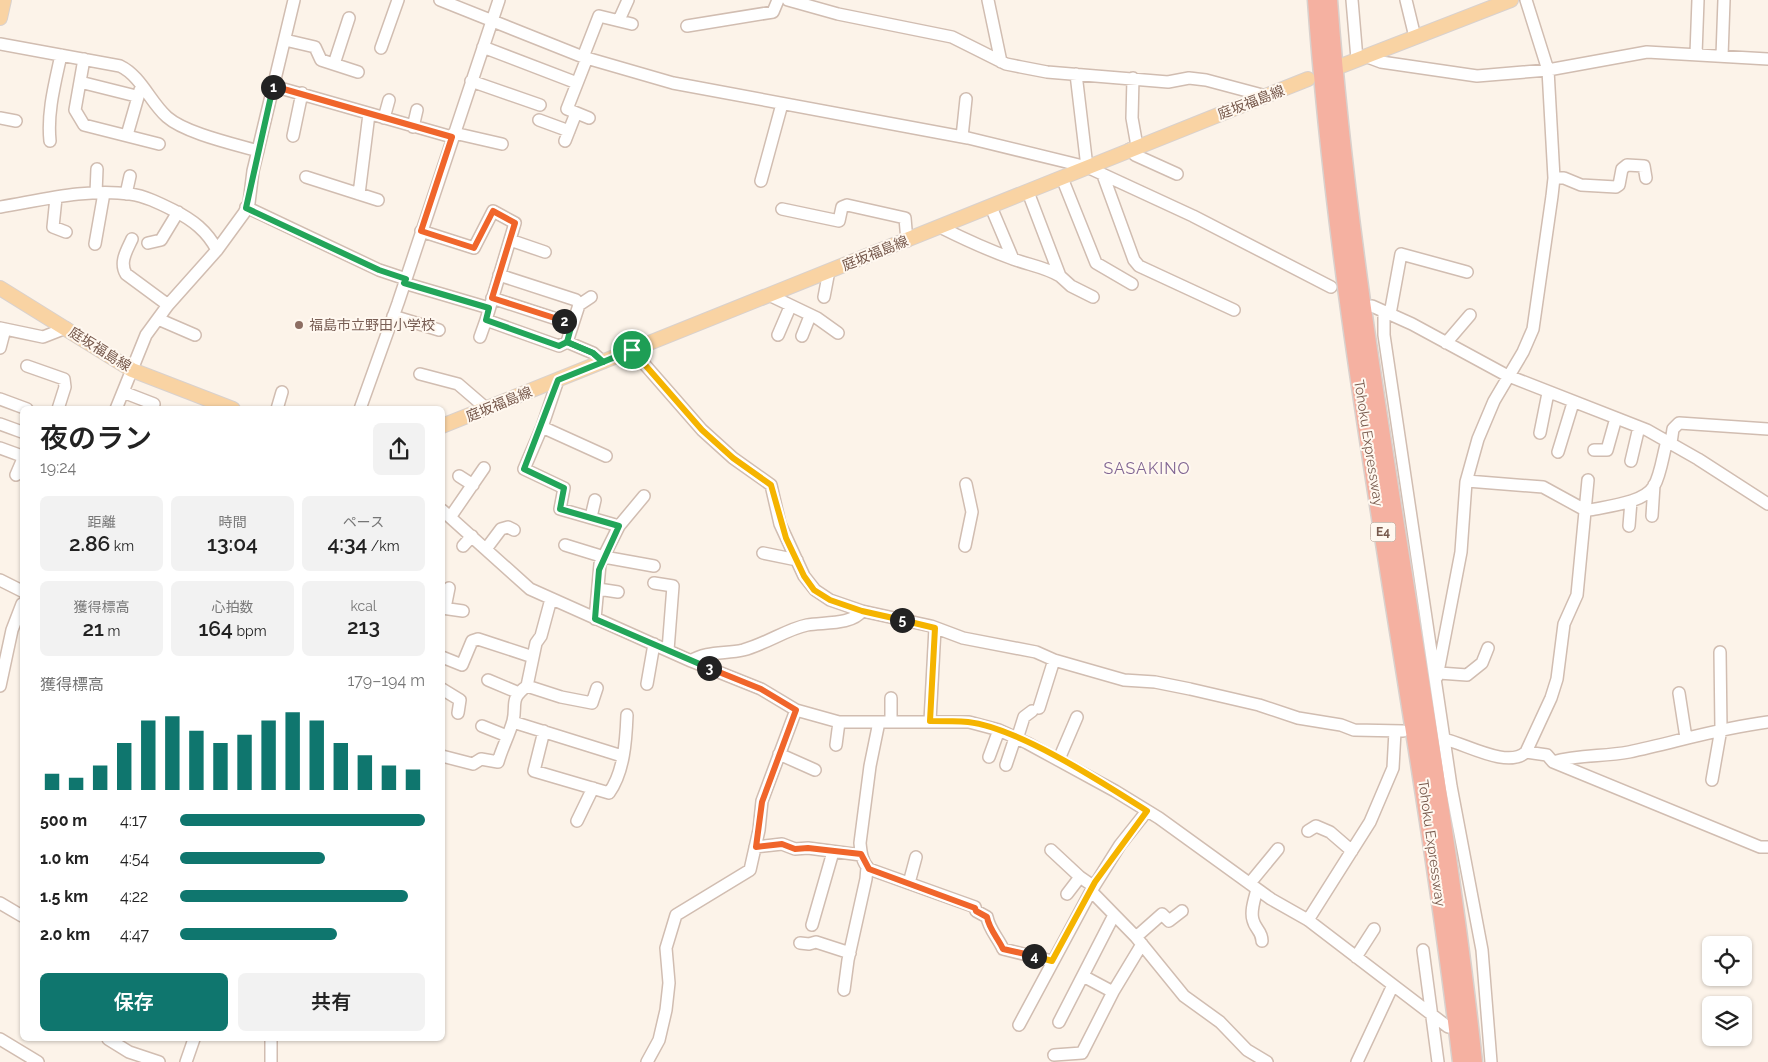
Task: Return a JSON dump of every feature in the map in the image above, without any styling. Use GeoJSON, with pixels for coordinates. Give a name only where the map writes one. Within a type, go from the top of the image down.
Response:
{"type":"FeatureCollection","features":[{"type":"Feature","properties":{"kind":"highway","name":"Tohoku Expressway"},"geometry":{"type":"LineString","coordinates":[[1316,0],[1328,145],[1352,331],[1432,840],[1461,1062]]}},
{"type":"Feature","properties":{"kind":"highway","name":"Tohoku Expressway"},"geometry":{"type":"LineString","coordinates":[[1329,0],[1342,151],[1365,331],[1445,838],[1474,1062]]}},
{"type":"Feature","properties":{"kind":"main road"},"geometry":{"type":"LineString","coordinates":[[0,18],[4,0]]}},
{"type":"Feature","properties":{"kind":"main road"},"geometry":{"type":"LineString","coordinates":[[1340,66],[1511,0]]}},
{"type":"Feature","properties":{"kind":"main road","name":"庭坂福島線"},"geometry":{"type":"LineString","coordinates":[[445,425],[488,405],[558,380],[1308,79]]}},
{"type":"Feature","properties":{"kind":"main road","name":"庭坂福島線"},"geometry":{"type":"LineString","coordinates":[[0,288],[132,370],[225,406]]}},
{"type":"Feature","properties":{"kind":"street"},"geometry":{"type":"LineString","coordinates":[[117,406],[146,335],[168,306],[218,250],[246,208],[294,0]]}},
{"type":"Feature","properties":{"kind":"street"},"geometry":{"type":"LineString","coordinates":[[381,48],[398,0]]}},
{"type":"Feature","properties":{"kind":"street"},"geometry":{"type":"LineString","coordinates":[[440,0],[585,58],[673,83],[962,137],[1086,167],[1193,216],[1331,287]]}},
{"type":"Feature","properties":{"kind":"street"},"geometry":{"type":"LineString","coordinates":[[361,406],[499,0]]}},
{"type":"Feature","properties":{"kind":"street"},"geometry":{"type":"LineString","coordinates":[[619,20],[628,0]]}},
{"type":"Feature","properties":{"kind":"street"},"geometry":{"type":"LineString","coordinates":[[687,26],[773,12],[778,0]]}},
{"type":"Feature","properties":{"kind":"street"},"geometry":{"type":"LineString","coordinates":[[788,0],[838,14],[952,37],[1001,62],[1047,72],[1168,82],[1189,78],[1206,80],[1266,96]]}},
{"type":"Feature","properties":{"kind":"street"},"geometry":{"type":"LineString","coordinates":[[988,0],[1001,62]]}},
{"type":"Feature","properties":{"kind":"street"},"geometry":{"type":"LineString","coordinates":[[1352,0],[1361,58],[1478,76],[1548,70],[1647,52],[1768,59]]}},
{"type":"Feature","properties":{"kind":"street"},"geometry":{"type":"LineString","coordinates":[[1406,0],[1415,37]]}},
{"type":"Feature","properties":{"kind":"street"},"geometry":{"type":"LineString","coordinates":[[1437,676],[1461,552],[1466,480],[1478,439],[1494,400],[1509,376],[1533,329],[1554,178],[1548,70],[1526,0]]}},
{"type":"Feature","properties":{"kind":"street"},"geometry":{"type":"LineString","coordinates":[[1696,54],[1698,0]]}},
{"type":"Feature","properties":{"kind":"street"},"geometry":{"type":"LineString","coordinates":[[1722,56],[1724,0]]}},
{"type":"Feature","properties":{"kind":"street"},"geometry":{"type":"LineString","coordinates":[[589,118],[567,109],[578,83],[599,16],[632,24]]}},
{"type":"Feature","properties":{"kind":"street"},"geometry":{"type":"LineString","coordinates":[[334,64],[349,18]]}},
{"type":"Feature","properties":{"kind":"street"},"geometry":{"type":"LineString","coordinates":[[285,40],[315,47],[321,60],[358,72]]}},
{"type":"Feature","properties":{"kind":"street"},"geometry":{"type":"LineString","coordinates":[[0,44],[120,66],[130,72],[139,91],[173,122],[258,152]]}},
{"type":"Feature","properties":{"kind":"street"},"geometry":{"type":"LineString","coordinates":[[483,47],[578,83]]}},
{"type":"Feature","properties":{"kind":"street"},"geometry":{"type":"LineString","coordinates":[[50,141],[48,128],[50,108],[61,55]]}},
{"type":"Feature","properties":{"kind":"street"},"geometry":{"type":"LineString","coordinates":[[84,59],[75,110],[84,125],[160,144]]}},
{"type":"Feature","properties":{"kind":"street"},"geometry":{"type":"LineString","coordinates":[[1076,74],[1086,167]]}},
{"type":"Feature","properties":{"kind":"street"},"geometry":{"type":"LineString","coordinates":[[1133,78],[1132,118],[1135,155],[1177,174]]}},
{"type":"Feature","properties":{"kind":"street"},"geometry":{"type":"LineString","coordinates":[[472,81],[540,105]]}},
{"type":"Feature","properties":{"kind":"street"},"geometry":{"type":"LineString","coordinates":[[80,82],[139,91]]}},
{"type":"Feature","properties":{"kind":"street"},"geometry":{"type":"LineString","coordinates":[[273,86],[413,127],[502,144]]}},
{"type":"Feature","properties":{"kind":"street"},"geometry":{"type":"LineString","coordinates":[[126,135],[139,91]]}},
{"type":"Feature","properties":{"kind":"street"},"geometry":{"type":"LineString","coordinates":[[293,136],[302,93]]}},
{"type":"Feature","properties":{"kind":"street"},"geometry":{"type":"LineString","coordinates":[[962,137],[966,99]]}},
{"type":"Feature","properties":{"kind":"street"},"geometry":{"type":"LineString","coordinates":[[384,118],[389,100]]}},
{"type":"Feature","properties":{"kind":"street"},"geometry":{"type":"LineString","coordinates":[[762,181],[782,104]]}},
{"type":"Feature","properties":{"kind":"street"},"geometry":{"type":"LineString","coordinates":[[413,127],[417,110]]}},
{"type":"Feature","properties":{"kind":"street"},"geometry":{"type":"LineString","coordinates":[[539,120],[567,136],[576,113]]}},
{"type":"Feature","properties":{"kind":"street"},"geometry":{"type":"LineString","coordinates":[[359,194],[368,114]]}},
{"type":"Feature","properties":{"kind":"street"},"geometry":{"type":"LineString","coordinates":[[0,118],[16,121]]}},
{"type":"Feature","properties":{"kind":"street"},"geometry":{"type":"LineString","coordinates":[[1554,178],[1564,178],[1581,184],[1616,187],[1619,185],[1622,169],[1627,165],[1644,166],[1646,178]]}},
{"type":"Feature","properties":{"kind":"street"},"geometry":{"type":"LineString","coordinates":[[95,244],[100,193],[97,169]]}},
{"type":"Feature","properties":{"kind":"street"},"geometry":{"type":"LineString","coordinates":[[1103,175],[1134,260],[1139,266],[1234,310]]}},
{"type":"Feature","properties":{"kind":"street"},"geometry":{"type":"LineString","coordinates":[[126,194],[130,176]]}},
{"type":"Feature","properties":{"kind":"street"},"geometry":{"type":"LineString","coordinates":[[306,177],[378,200]]}},
{"type":"Feature","properties":{"kind":"street"},"geometry":{"type":"LineString","coordinates":[[1062,178],[1096,263],[1104,270],[1132,284]]}},
{"type":"Feature","properties":{"kind":"street"},"geometry":{"type":"LineString","coordinates":[[1028,192],[1060,276]]}},
{"type":"Feature","properties":{"kind":"street"},"geometry":{"type":"LineString","coordinates":[[0,207],[100,193],[126,194],[147,198],[178,212],[209,235],[218,250]]}},
{"type":"Feature","properties":{"kind":"street"},"geometry":{"type":"LineString","coordinates":[[56,198],[53,227],[66,232]]}},
{"type":"Feature","properties":{"kind":"street"},"geometry":{"type":"LineString","coordinates":[[782,209],[840,221],[842,207],[847,205],[905,218],[907,241]]}},
{"type":"Feature","properties":{"kind":"street"},"geometry":{"type":"LineString","coordinates":[[991,207],[1013,259]]}},
{"type":"Feature","properties":{"kind":"street"},"geometry":{"type":"LineString","coordinates":[[246,208],[405,281],[572,324]]}},
{"type":"Feature","properties":{"kind":"street"},"geometry":{"type":"LineString","coordinates":[[421,231],[474,248],[493,211],[515,223],[480,337]]}},
{"type":"Feature","properties":{"kind":"street"},"geometry":{"type":"LineString","coordinates":[[148,243],[161,240],[178,212]]}},
{"type":"Feature","properties":{"kind":"street"},"geometry":{"type":"LineString","coordinates":[[940,228],[1013,259],[1042,267],[1060,276],[1072,286],[1092,297]]}},
{"type":"Feature","properties":{"kind":"street"},"geometry":{"type":"LineString","coordinates":[[132,239],[124,260],[123,270],[168,306]]}},
{"type":"Feature","properties":{"kind":"street"},"geometry":{"type":"LineString","coordinates":[[510,240],[546,252]]}},
{"type":"Feature","properties":{"kind":"street"},"geometry":{"type":"LineString","coordinates":[[1467,272],[1401,254],[1387,312],[1384,335],[1437,676],[1438,726],[1444,739],[1463,858],[1482,950],[1491,1057]]}},
{"type":"Feature","properties":{"kind":"street"},"geometry":{"type":"LineString","coordinates":[[824,297],[826,272]]}},
{"type":"Feature","properties":{"kind":"street"},"geometry":{"type":"LineString","coordinates":[[499,275],[576,300],[579,305]]}},
{"type":"Feature","properties":{"kind":"street"},"geometry":{"type":"LineString","coordinates":[[769,295],[838,333]]}},
{"type":"Feature","properties":{"kind":"street"},"geometry":{"type":"LineString","coordinates":[[486,320],[559,346],[567,342],[579,305],[591,298]]}},
{"type":"Feature","properties":{"kind":"street"},"geometry":{"type":"LineString","coordinates":[[778,336],[790,306]]}},
{"type":"Feature","properties":{"kind":"street"},"geometry":{"type":"LineString","coordinates":[[1372,306],[1509,376],[1573,403],[1639,427],[1669,442],[1768,504]]}},
{"type":"Feature","properties":{"kind":"street"},"geometry":{"type":"LineString","coordinates":[[1446,343],[1470,315]]}},
{"type":"Feature","properties":{"kind":"street"},"geometry":{"type":"LineString","coordinates":[[393,316],[439,330]]}},
{"type":"Feature","properties":{"kind":"street"},"geometry":{"type":"LineString","coordinates":[[802,336],[810,316]]}},
{"type":"Feature","properties":{"kind":"street"},"geometry":{"type":"LineString","coordinates":[[158,320],[195,335]]}},
{"type":"Feature","properties":{"kind":"street"},"geometry":{"type":"LineString","coordinates":[[0,348],[3,328],[43,337],[66,328]]}},
{"type":"Feature","properties":{"kind":"street"},"geometry":{"type":"LineString","coordinates":[[567,342],[593,353],[603,362]]}},
{"type":"Feature","properties":{"kind":"street"},"geometry":{"type":"LineString","coordinates":[[632,350],[702,430],[733,458],[771,485],[780,524],[804,576],[814,590],[830,600],[862,611],[935,628],[979,642],[1036,652],[1054,660],[1124,680],[1155,682],[1190,689],[1259,705],[1298,718],[1341,725],[1354,730],[1399,731],[1390,776],[1370,822],[1308,920]]}},
{"type":"Feature","properties":{"kind":"street"},"geometry":{"type":"LineString","coordinates":[[27,366],[64,379],[70,388],[60,406]]}},
{"type":"Feature","properties":{"kind":"street"},"geometry":{"type":"LineString","coordinates":[[420,374],[458,384],[488,405]]}},
{"type":"Feature","properties":{"kind":"street"},"geometry":{"type":"LineString","coordinates":[[558,380],[542,427],[524,469],[564,488],[560,509],[619,526]]}},
{"type":"Feature","properties":{"kind":"street"},"geometry":{"type":"LineString","coordinates":[[123,392],[154,404]]}},
{"type":"Feature","properties":{"kind":"street"},"geometry":{"type":"LineString","coordinates":[[278,406],[282,392]]}},
{"type":"Feature","properties":{"kind":"street"},"geometry":{"type":"LineString","coordinates":[[1540,433],[1548,393]]}},
{"type":"Feature","properties":{"kind":"street"},"geometry":{"type":"LineString","coordinates":[[0,399],[20,406]]}},
{"type":"Feature","properties":{"kind":"street"},"geometry":{"type":"LineString","coordinates":[[1558,452],[1573,403]]}},
{"type":"Feature","properties":{"kind":"street"},"geometry":{"type":"LineString","coordinates":[[1594,450],[1608,450],[1616,418]]}},
{"type":"Feature","properties":{"kind":"street"},"geometry":{"type":"LineString","coordinates":[[1652,516],[1654,485],[1673,429],[1679,423],[1768,429]]}},
{"type":"Feature","properties":{"kind":"street"},"geometry":{"type":"LineString","coordinates":[[0,424],[20,431]]}},
{"type":"Feature","properties":{"kind":"street"},"geometry":{"type":"LineString","coordinates":[[542,427],[606,456]]}},
{"type":"Feature","properties":{"kind":"street"},"geometry":{"type":"LineString","coordinates":[[1631,461],[1639,427]]}},
{"type":"Feature","properties":{"kind":"street"},"geometry":{"type":"LineString","coordinates":[[0,448],[20,455]]}},
{"type":"Feature","properties":{"kind":"street"},"geometry":{"type":"LineString","coordinates":[[16,475],[20,466]]}},
{"type":"Feature","properties":{"kind":"street"},"geometry":{"type":"LineString","coordinates":[[484,468],[473,485],[447,513],[521,583],[551,600],[691,661],[761,689],[796,710],[839,722],[969,722],[999,730],[1016,738],[1059,760],[1147,811],[1254,886],[1308,920],[1431,1016],[1448,1027]]}},
{"type":"Feature","properties":{"kind":"street"},"geometry":{"type":"LineString","coordinates":[[460,476],[473,485]]}},
{"type":"Feature","properties":{"kind":"street"},"geometry":{"type":"LineString","coordinates":[[1466,480],[1543,487],[1585,510],[1631,501],[1654,485]]}},
{"type":"Feature","properties":{"kind":"street"},"geometry":{"type":"LineString","coordinates":[[1444,739],[1509,759],[1526,752],[1551,698],[1557,679],[1564,624],[1576,595],[1579,582],[1588,480]]}},
{"type":"Feature","properties":{"kind":"street"},"geometry":{"type":"LineString","coordinates":[[965,546],[972,512],[966,484]]}},
{"type":"Feature","properties":{"kind":"street"},"geometry":{"type":"LineString","coordinates":[[595,619],[599,570],[604,557],[619,526],[644,496]]}},
{"type":"Feature","properties":{"kind":"street"},"geometry":{"type":"LineString","coordinates":[[591,517],[595,500]]}},
{"type":"Feature","properties":{"kind":"street"},"geometry":{"type":"LineString","coordinates":[[1629,526],[1631,501]]}},
{"type":"Feature","properties":{"kind":"street"},"geometry":{"type":"LineString","coordinates":[[486,549],[501,529],[508,528],[514,530]]}},
{"type":"Feature","properties":{"kind":"street"},"geometry":{"type":"LineString","coordinates":[[463,546],[472,536]]}},
{"type":"Feature","properties":{"kind":"street"},"geometry":{"type":"LineString","coordinates":[[565,545],[604,557],[654,566]]}},
{"type":"Feature","properties":{"kind":"street"},"geometry":{"type":"LineString","coordinates":[[763,553],[797,560]]}},
{"type":"Feature","properties":{"kind":"street"},"geometry":{"type":"LineString","coordinates":[[0,580],[20,590]]}},
{"type":"Feature","properties":{"kind":"street"},"geometry":{"type":"LineString","coordinates":[[654,583],[673,586],[668,650]]}},
{"type":"Feature","properties":{"kind":"street"},"geometry":{"type":"LineString","coordinates":[[445,604],[449,588]]}},
{"type":"Feature","properties":{"kind":"street"},"geometry":{"type":"LineString","coordinates":[[598,588],[618,592]]}},
{"type":"Feature","properties":{"kind":"street"},"geometry":{"type":"LineString","coordinates":[[445,757],[473,764],[481,759],[498,762],[513,722],[512,708],[523,689],[551,600]]}},
{"type":"Feature","properties":{"kind":"street"},"geometry":{"type":"LineString","coordinates":[[0,686],[16,616],[20,608]]}},
{"type":"Feature","properties":{"kind":"street"},"geometry":{"type":"LineString","coordinates":[[445,608],[463,611]]}},
{"type":"Feature","properties":{"kind":"street"},"geometry":{"type":"LineString","coordinates":[[691,661],[704,655],[754,647],[800,626],[850,620],[862,611]]}},
{"type":"Feature","properties":{"kind":"street"},"geometry":{"type":"LineString","coordinates":[[930,721],[935,628]]}},
{"type":"Feature","properties":{"kind":"street"},"geometry":{"type":"LineString","coordinates":[[445,658],[462,665],[472,641],[478,639],[533,657]]}},
{"type":"Feature","properties":{"kind":"street"},"geometry":{"type":"LineString","coordinates":[[647,684],[654,644]]}},
{"type":"Feature","properties":{"kind":"street"},"geometry":{"type":"LineString","coordinates":[[1437,676],[1467,675],[1482,663],[1488,648]]}},
{"type":"Feature","properties":{"kind":"street"},"geometry":{"type":"LineString","coordinates":[[1712,780],[1722,729],[1720,652]]}},
{"type":"Feature","properties":{"kind":"street"},"geometry":{"type":"LineString","coordinates":[[1006,765],[1024,717],[1036,709],[1054,660]]}},
{"type":"Feature","properties":{"kind":"street"},"geometry":{"type":"LineString","coordinates":[[488,680],[592,703],[597,688]]}},
{"type":"Feature","properties":{"kind":"street"},"geometry":{"type":"LineString","coordinates":[[445,691],[460,700],[458,713]]}},
{"type":"Feature","properties":{"kind":"street"},"geometry":{"type":"LineString","coordinates":[[1678,694],[1686,738]]}},
{"type":"Feature","properties":{"kind":"street"},"geometry":{"type":"LineString","coordinates":[[844,990],[866,879],[867,867],[861,854],[861,835],[870,766],[892,698]]}},
{"type":"Feature","properties":{"kind":"street"},"geometry":{"type":"LineString","coordinates":[[647,1062],[659,1040],[666,1010],[669,983],[666,948],[676,915],[746,873],[752,866],[762,802],[796,710]]}},
{"type":"Feature","properties":{"kind":"street"},"geometry":{"type":"LineString","coordinates":[[544,731],[534,770],[609,793],[617,782],[626,742],[627,715]]}},
{"type":"Feature","properties":{"kind":"street"},"geometry":{"type":"LineString","coordinates":[[1059,760],[1077,716]]}},
{"type":"Feature","properties":{"kind":"street"},"geometry":{"type":"LineString","coordinates":[[513,722],[622,756]]}},
{"type":"Feature","properties":{"kind":"street"},"geometry":{"type":"LineString","coordinates":[[836,745],[839,722]]}},
{"type":"Feature","properties":{"kind":"street"},"geometry":{"type":"LineString","coordinates":[[1553,762],[1572,756],[1627,752],[1722,729],[1768,722]]}},
{"type":"Feature","properties":{"kind":"street"},"geometry":{"type":"LineString","coordinates":[[482,726],[508,736]]}},
{"type":"Feature","properties":{"kind":"street"},"geometry":{"type":"LineString","coordinates":[[989,757],[999,730]]}},
{"type":"Feature","properties":{"kind":"street"},"geometry":{"type":"LineString","coordinates":[[1526,752],[1547,755],[1553,762],[1760,847],[1768,848]]}},
{"type":"Feature","properties":{"kind":"street"},"geometry":{"type":"LineString","coordinates":[[779,754],[815,770]]}},
{"type":"Feature","properties":{"kind":"street"},"geometry":{"type":"LineString","coordinates":[[577,821],[593,788]]}},
{"type":"Feature","properties":{"kind":"street"},"geometry":{"type":"LineString","coordinates":[[1019,1025],[1092,888],[1120,845],[1147,811]]}},
{"type":"Feature","properties":{"kind":"street"},"geometry":{"type":"LineString","coordinates":[[1308,831],[1316,826],[1330,832],[1352,851]]}},
{"type":"Feature","properties":{"kind":"street"},"geometry":{"type":"LineString","coordinates":[[756,847],[782,844],[795,849],[808,848],[861,854]]}},
{"type":"Feature","properties":{"kind":"street"},"geometry":{"type":"LineString","coordinates":[[1262,941],[1262,935],[1253,922],[1254,886],[1278,849]]}},
{"type":"Feature","properties":{"kind":"street"},"geometry":{"type":"LineString","coordinates":[[1051,850],[1092,888],[1114,915],[1139,940],[1184,996],[1220,1022],[1246,1050],[1267,1062]]}},
{"type":"Feature","properties":{"kind":"street"},"geometry":{"type":"LineString","coordinates":[[812,925],[833,852]]}},
{"type":"Feature","properties":{"kind":"street"},"geometry":{"type":"LineString","coordinates":[[909,883],[916,857]]}},
{"type":"Feature","properties":{"kind":"street"},"geometry":{"type":"LineString","coordinates":[[867,867],[975,908],[976,911],[987,917],[989,926],[999,939],[1003,949],[1052,961]]}},
{"type":"Feature","properties":{"kind":"street"},"geometry":{"type":"LineString","coordinates":[[1067,894],[1080,877]]}},
{"type":"Feature","properties":{"kind":"street"},"geometry":{"type":"LineString","coordinates":[[0,903],[20,915]]}},
{"type":"Feature","properties":{"kind":"street"},"geometry":{"type":"LineString","coordinates":[[1054,1055],[1082,1053],[1139,940],[1162,914],[1169,921],[1182,911]]}},
{"type":"Feature","properties":{"kind":"street"},"geometry":{"type":"LineString","coordinates":[[1058,1022],[1114,915]]}},
{"type":"Feature","properties":{"kind":"street"},"geometry":{"type":"LineString","coordinates":[[1356,957],[1374,929]]}},
{"type":"Feature","properties":{"kind":"street"},"geometry":{"type":"LineString","coordinates":[[800,943],[809,944],[816,942],[850,953]]}},
{"type":"Feature","properties":{"kind":"street"},"geometry":{"type":"LineString","coordinates":[[1423,950],[1438,1062]]}},
{"type":"Feature","properties":{"kind":"street"},"geometry":{"type":"LineString","coordinates":[[1083,976],[1113,992]]}},
{"type":"Feature","properties":{"kind":"street"},"geometry":{"type":"LineString","coordinates":[[1357,1062],[1393,985]]}},
{"type":"Feature","properties":{"kind":"street"},"geometry":{"type":"LineString","coordinates":[[0,1039],[38,1062]]}},
{"type":"Feature","properties":{"kind":"street"},"geometry":{"type":"LineString","coordinates":[[186,1062],[193,1041]]}},
{"type":"Feature","properties":{"kind":"street"},"geometry":{"type":"LineString","coordinates":[[271,1041],[271,1062]]}},
{"type":"Feature","properties":{"kind":"street"},"geometry":{"type":"LineString","coordinates":[[127,1044],[146,1060],[159,1062]]}},
{"type":"Feature","properties":{"kind":"place","name":"福島市立野田小学校"},"geometry":{"type":"Point","coordinates":[299,325]}},
{"type":"Feature","properties":{"kind":"district","name":"SASAKINO"},"geometry":{"type":"Point","coordinates":[1147,468]}},
{"type":"Feature","properties":{"kind":"route"},"geometry":{"type":"LineString","coordinates":[[632,350],[603,362],[593,353],[567,342],[559,346],[486,320],[489,308],[404,283],[406,279],[379,270],[246,208],[251,193],[253,171],[273,86],[452,137],[421,231],[474,248],[493,211],[515,223],[492,298],[572,324],[567,342],[580,348],[593,353],[600,358],[603,362],[558,380],[542,427],[524,469],[564,488],[560,509],[619,526],[600,564],[595,619],[761,689],[796,710],[762,802],[756,847],[763,848],[782,844],[795,849],[808,848],[851,855],[861,854],[865,866],[869,869],[917,885],[975,908],[976,911],[987,917],[989,926],[999,939],[1003,949],[1052,961],[1095,882],[1120,845],[1147,811],[1059,760],[999,730],[969,722],[930,721],[935,628],[862,611],[830,600],[814,590],[804,576],[780,524],[771,485],[733,458],[702,430],[632,350]]}}]}
